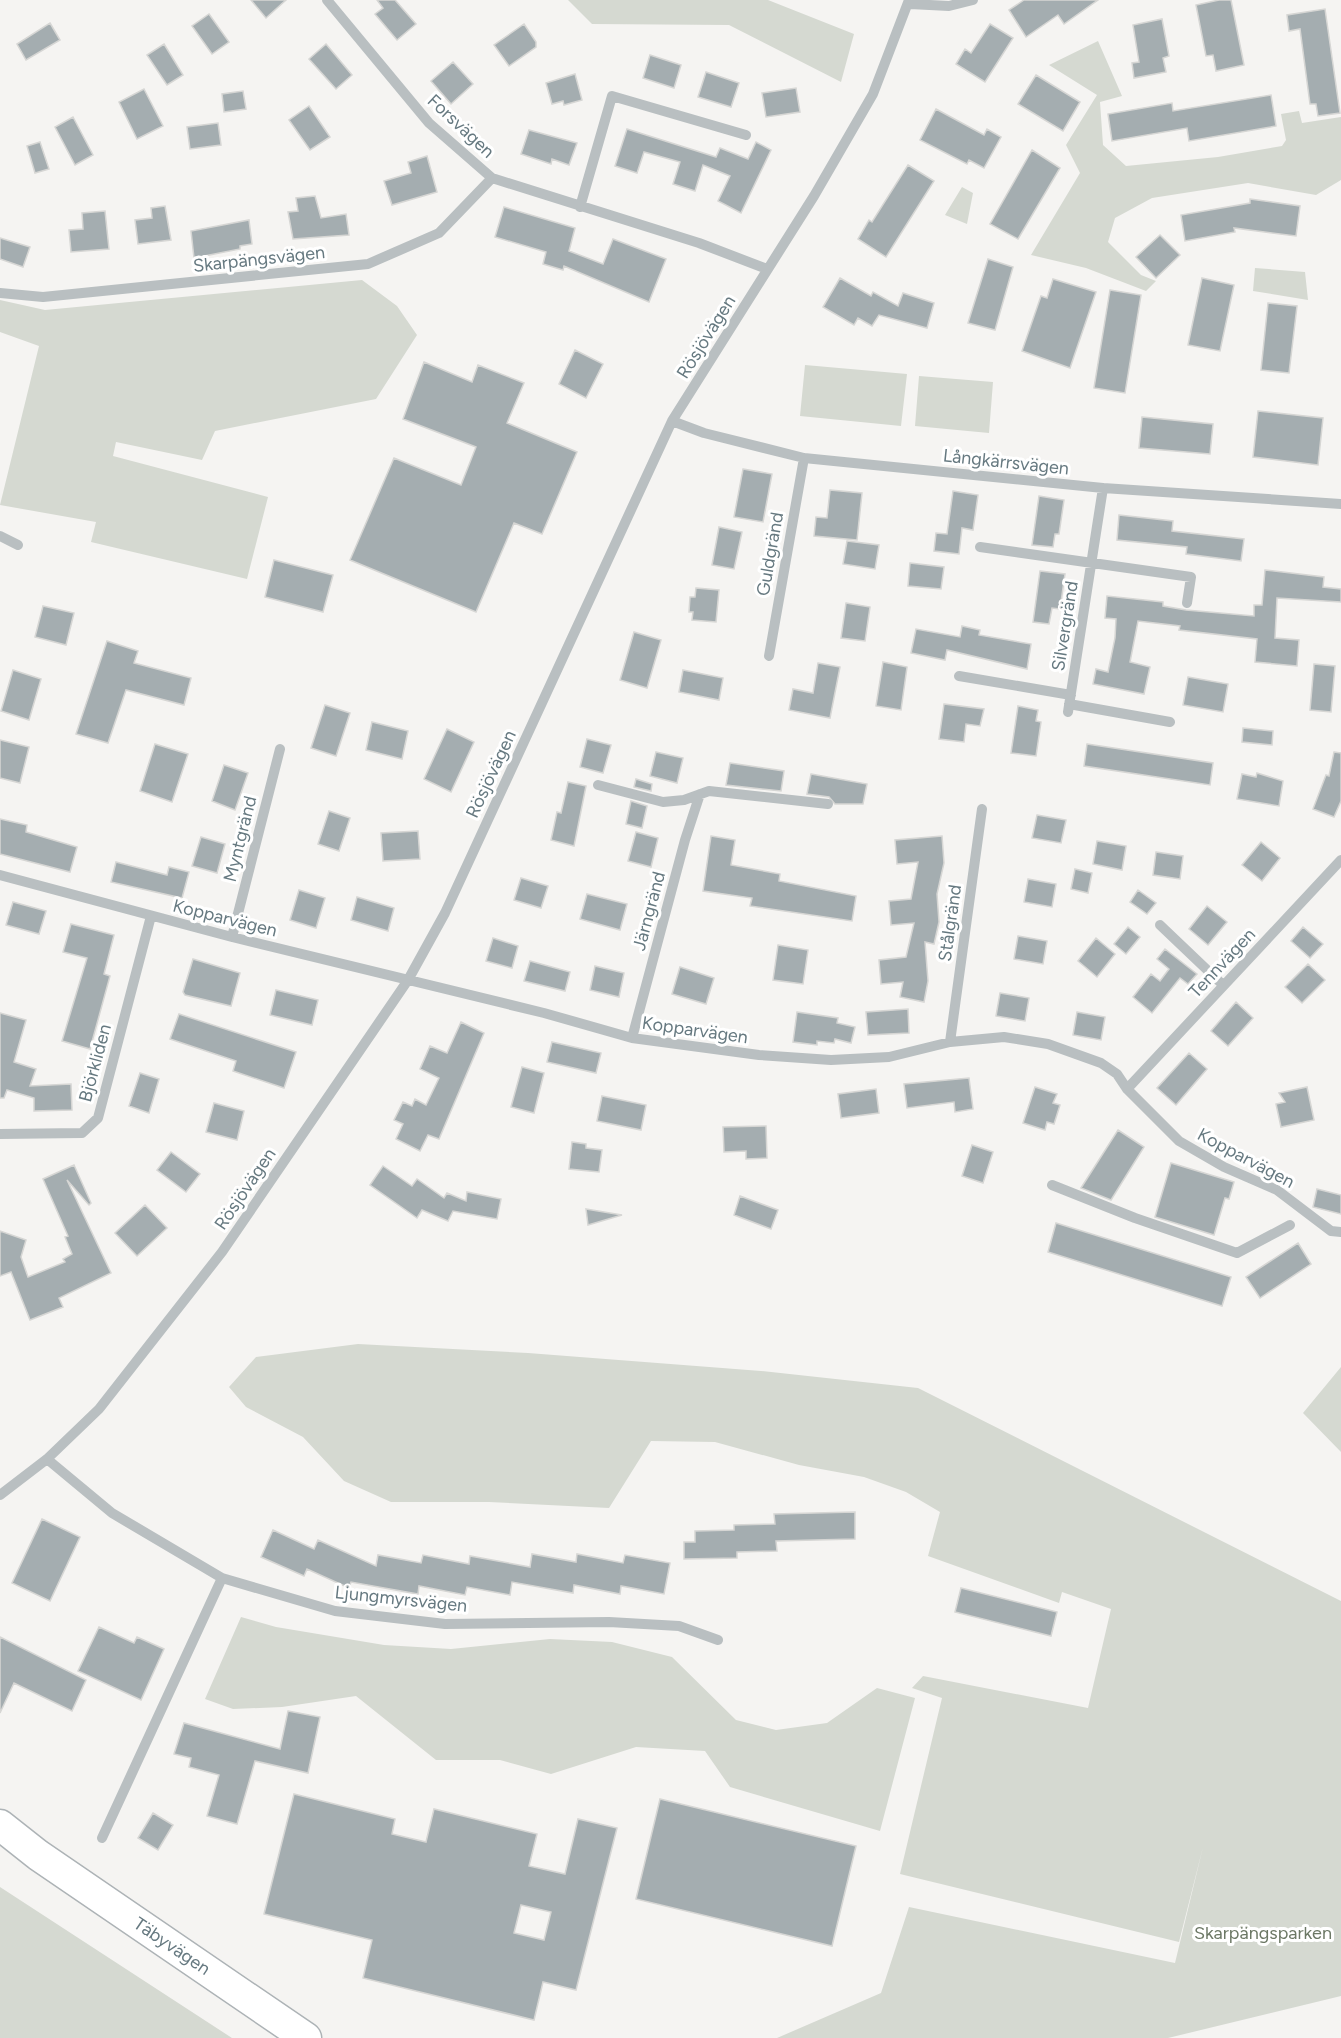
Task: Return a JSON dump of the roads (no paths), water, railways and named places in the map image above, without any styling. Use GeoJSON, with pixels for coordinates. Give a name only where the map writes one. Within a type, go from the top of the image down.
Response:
{"type":"FeatureCollection","features":[{"type":"Feature","properties":{"kind":"main road","name":"Täbyvägen"},"geometry":{"type":"LineString","coordinates":[[0,1825],[38,1855],[306,2038]]}},
{"type":"Feature","properties":{"kind":"main road","name":"Täbyvägen"},"geometry":{"type":"LineString","coordinates":[[0,1834],[38,1855]]}},
{"type":"Feature","properties":{"kind":"street","name":"Forsvägen"},"geometry":{"type":"LineString","coordinates":[[327,0],[429,123],[492,178],[699,243],[767,269]]}},
{"type":"Feature","properties":{"kind":"street"},"geometry":{"type":"LineString","coordinates":[[910,2],[949,6],[973,0]]}},
{"type":"Feature","properties":{"kind":"street","name":"Rösjövägen"},"geometry":{"type":"LineString","coordinates":[[0,1495],[47,1459],[99,1409],[222,1252],[408,980],[445,913],[672,421],[873,94],[910,2]]}},
{"type":"Feature","properties":{"kind":"street"},"geometry":{"type":"LineString","coordinates":[[579,207],[612,96],[746,135]]}},
{"type":"Feature","properties":{"kind":"street","name":"Skarpängsvägen"},"geometry":{"type":"LineString","coordinates":[[0,292],[43,297],[368,264],[439,233],[492,178]]}},
{"type":"Feature","properties":{"kind":"street","name":"Långkärrsvägen"},"geometry":{"type":"LineString","coordinates":[[672,421],[704,433],[804,458],[1103,488],[1341,504]]}},
{"type":"Feature","properties":{"kind":"street","name":"Guldgränd"},"geometry":{"type":"LineString","coordinates":[[769,656],[804,458]]}},
{"type":"Feature","properties":{"kind":"street","name":"Silvergränd"},"geometry":{"type":"LineString","coordinates":[[1070,704],[1103,488]]}},
{"type":"Feature","properties":{"kind":"street"},"geometry":{"type":"LineString","coordinates":[[0,536],[18,545]]}},
{"type":"Feature","properties":{"kind":"street","name":"Silvergränd"},"geometry":{"type":"LineString","coordinates":[[980,547],[1092,561],[1191,577],[1187,603]]}},
{"type":"Feature","properties":{"kind":"street","name":"Silvergränd"},"geometry":{"type":"LineString","coordinates":[[959,676],[1070,704],[1170,722]]}},
{"type":"Feature","properties":{"kind":"street","name":"Myntgränd"},"geometry":{"type":"LineString","coordinates":[[232,937],[280,749]]}},
{"type":"Feature","properties":{"kind":"street"},"geometry":{"type":"LineString","coordinates":[[598,785],[663,802],[684,800],[709,791],[828,804]]}},
{"type":"Feature","properties":{"kind":"street","name":"Järngränd"},"geometry":{"type":"LineString","coordinates":[[632,1038],[685,840],[700,794]]}},
{"type":"Feature","properties":{"kind":"street","name":"Stålgränd"},"geometry":{"type":"LineString","coordinates":[[950,1042],[982,809]]}},
{"type":"Feature","properties":{"kind":"street","name":"Tennvägen"},"geometry":{"type":"LineString","coordinates":[[1127,1089],[1341,860]]}},
{"type":"Feature","properties":{"kind":"street","name":"Kopparvägen"},"geometry":{"type":"LineString","coordinates":[[0,875],[232,937],[544,1013],[632,1038],[759,1055],[831,1060],[889,1057],[950,1042],[1004,1037],[1048,1044],[1101,1063],[1118,1074],[1127,1089],[1179,1141],[1224,1167],[1277,1190],[1331,1232],[1341,1232]]}},
{"type":"Feature","properties":{"kind":"street","name":"Björkliden"},"geometry":{"type":"LineString","coordinates":[[0,1134],[82,1133],[98,1118],[151,916]]}},
{"type":"Feature","properties":{"kind":"street"},"geometry":{"type":"LineString","coordinates":[[1160,925],[1223,985]]}},
{"type":"Feature","properties":{"kind":"street"},"geometry":{"type":"LineString","coordinates":[[1052,1185],[1134,1218],[1237,1253],[1290,1225]]}},
{"type":"Feature","properties":{"kind":"street","name":"Ljungmyrsvägen"},"geometry":{"type":"LineString","coordinates":[[47,1459],[112,1513],[222,1578],[335,1611],[445,1624],[609,1622],[679,1626],[718,1640]]}},
{"type":"Feature","properties":{"kind":"street"},"geometry":{"type":"LineString","coordinates":[[102,1838],[222,1578]]}},
{"type":"Feature","properties":{"kind":"park label","name":"Skarpängsparken"},"geometry":{"type":"Point","coordinates":[1263,1933]}}]}
